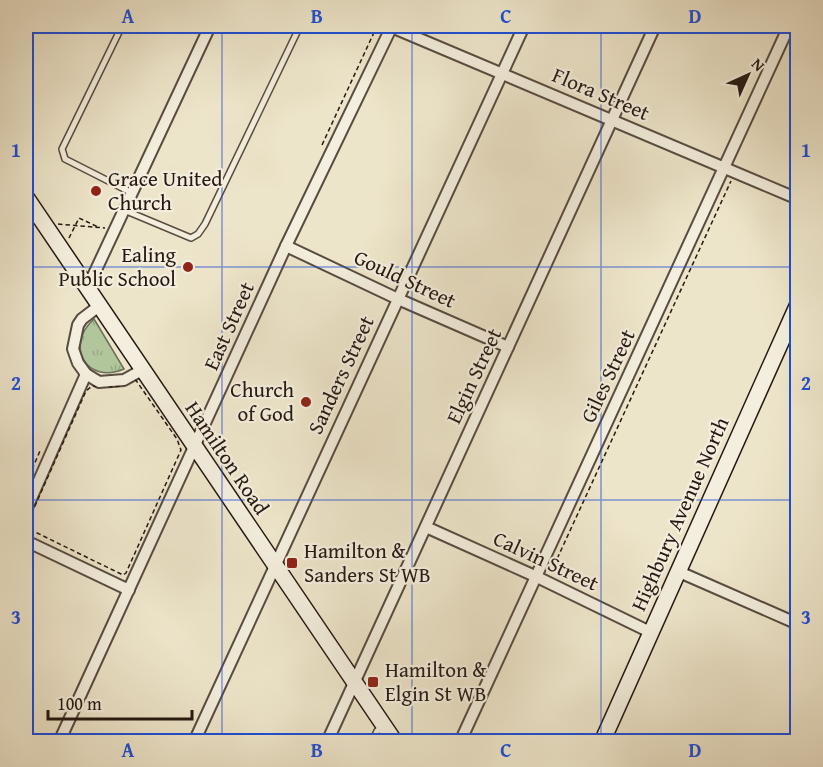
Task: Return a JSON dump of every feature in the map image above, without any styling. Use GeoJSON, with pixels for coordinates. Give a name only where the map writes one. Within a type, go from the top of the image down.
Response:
{"type":"FeatureCollection","features":[{"type":"Feature","properties":{"kind":"main road","name":"Hamilton Road"},"geometry":{"type":"LineString","coordinates":[[31,194],[52,225],[87,289],[396,741]]}},
{"type":"Feature","properties":{"kind":"main road","name":"Highbury Avenue North"},"geometry":{"type":"LineString","coordinates":[[602,741],[798,304]]}},
{"type":"Feature","properties":{"kind":"street"},"geometry":{"type":"LineString","coordinates":[[87,289],[210,26]]}},
{"type":"Feature","properties":{"kind":"street","name":"Flora Street"},"geometry":{"type":"LineString","coordinates":[[390,26],[798,199]]}},
{"type":"Feature","properties":{"kind":"street","name":"East Street"},"geometry":{"type":"LineString","coordinates":[[59,741],[286,246],[390,26]]}},
{"type":"Feature","properties":{"kind":"street","name":"Sanders Street"},"geometry":{"type":"LineString","coordinates":[[195,741],[524,26]]}},
{"type":"Feature","properties":{"kind":"street","name":"Elgin Street"},"geometry":{"type":"LineString","coordinates":[[327,741],[655,26]]}},
{"type":"Feature","properties":{"kind":"street","name":"Giles Street"},"geometry":{"type":"LineString","coordinates":[[459,741],[537,577],[789,26]]}},
{"type":"Feature","properties":{"kind":"street","name":"Gould Street"},"geometry":{"type":"LineString","coordinates":[[286,246],[508,347]]}},
{"type":"Feature","properties":{"kind":"street"},"geometry":{"type":"LineString","coordinates":[[99,306],[78,325],[73,349],[78,363],[86,374],[99,382],[124,380],[142,370]]}},
{"type":"Feature","properties":{"kind":"street"},"geometry":{"type":"LineString","coordinates":[[26,510],[86,374]]}},
{"type":"Feature","properties":{"kind":"street","name":"Calvin Street"},"geometry":{"type":"LineString","coordinates":[[426,527],[537,577],[650,632]]}},
{"type":"Feature","properties":{"kind":"street"},"geometry":{"type":"LineString","coordinates":[[26,541],[129,590]]}},
{"type":"Feature","properties":{"kind":"street"},"geometry":{"type":"LineString","coordinates":[[677,571],[798,624]]}},
{"type":"Feature","properties":{"kind":"lane"},"geometry":{"type":"LineString","coordinates":[[122,26],[62,149],[65,159],[132,193]]}},
{"type":"Feature","properties":{"kind":"lane"},"geometry":{"type":"LineString","coordinates":[[124,210],[191,238],[198,234],[205,224],[300,26]]}},
{"type":"Feature","properties":{"kind":"lane"},"geometry":{"type":"LineString","coordinates":[[372,741],[384,725]]}},
{"type":"Feature","properties":{"kind":"path"},"geometry":{"type":"LineString","coordinates":[[322,145],[378,26]]}},
{"type":"Feature","properties":{"kind":"path"},"geometry":{"type":"LineString","coordinates":[[26,176],[31,194]]}},
{"type":"Feature","properties":{"kind":"path"},"geometry":{"type":"LineString","coordinates":[[549,575],[733,178]]}},
{"type":"Feature","properties":{"kind":"path"},"geometry":{"type":"LineString","coordinates":[[52,225],[69,239],[79,218],[99,227]]}},
{"type":"Feature","properties":{"kind":"path"},"geometry":{"type":"LineString","coordinates":[[52,225],[104,228],[108,220]]}},
{"type":"Feature","properties":{"kind":"path"},"geometry":{"type":"LineString","coordinates":[[135,379],[138,381],[177,439],[181,450],[126,573],[123,575],[27,526],[86,391],[92,386],[113,388],[135,379]]}},
{"type":"Feature","properties":{"kind":"path"},"geometry":{"type":"LineString","coordinates":[[26,483],[42,447]]}},
{"type":"Feature","properties":{"kind":"green space"},"geometry":{"type":"Polygon","coordinates":[[[94,319],[124,369],[111,373],[99,372],[84,360],[81,340],[85,330],[94,319]]]}},
{"type":"Feature","properties":{"kind":"place","name":"Grace United Church"},"geometry":{"type":"Point","coordinates":[96,191]}},
{"type":"Feature","properties":{"kind":"place","name":"Ealing Public School"},"geometry":{"type":"Point","coordinates":[188,267]}},
{"type":"Feature","properties":{"kind":"place","name":"Church of God"},"geometry":{"type":"Point","coordinates":[306,402]}},
{"type":"Feature","properties":{"kind":"place","name":"Hamilton & Sanders St WB"},"geometry":{"type":"Point","coordinates":[292,563]}},
{"type":"Feature","properties":{"kind":"place","name":"Hamilton & Elgin St WB"},"geometry":{"type":"Point","coordinates":[373,682]}}]}
